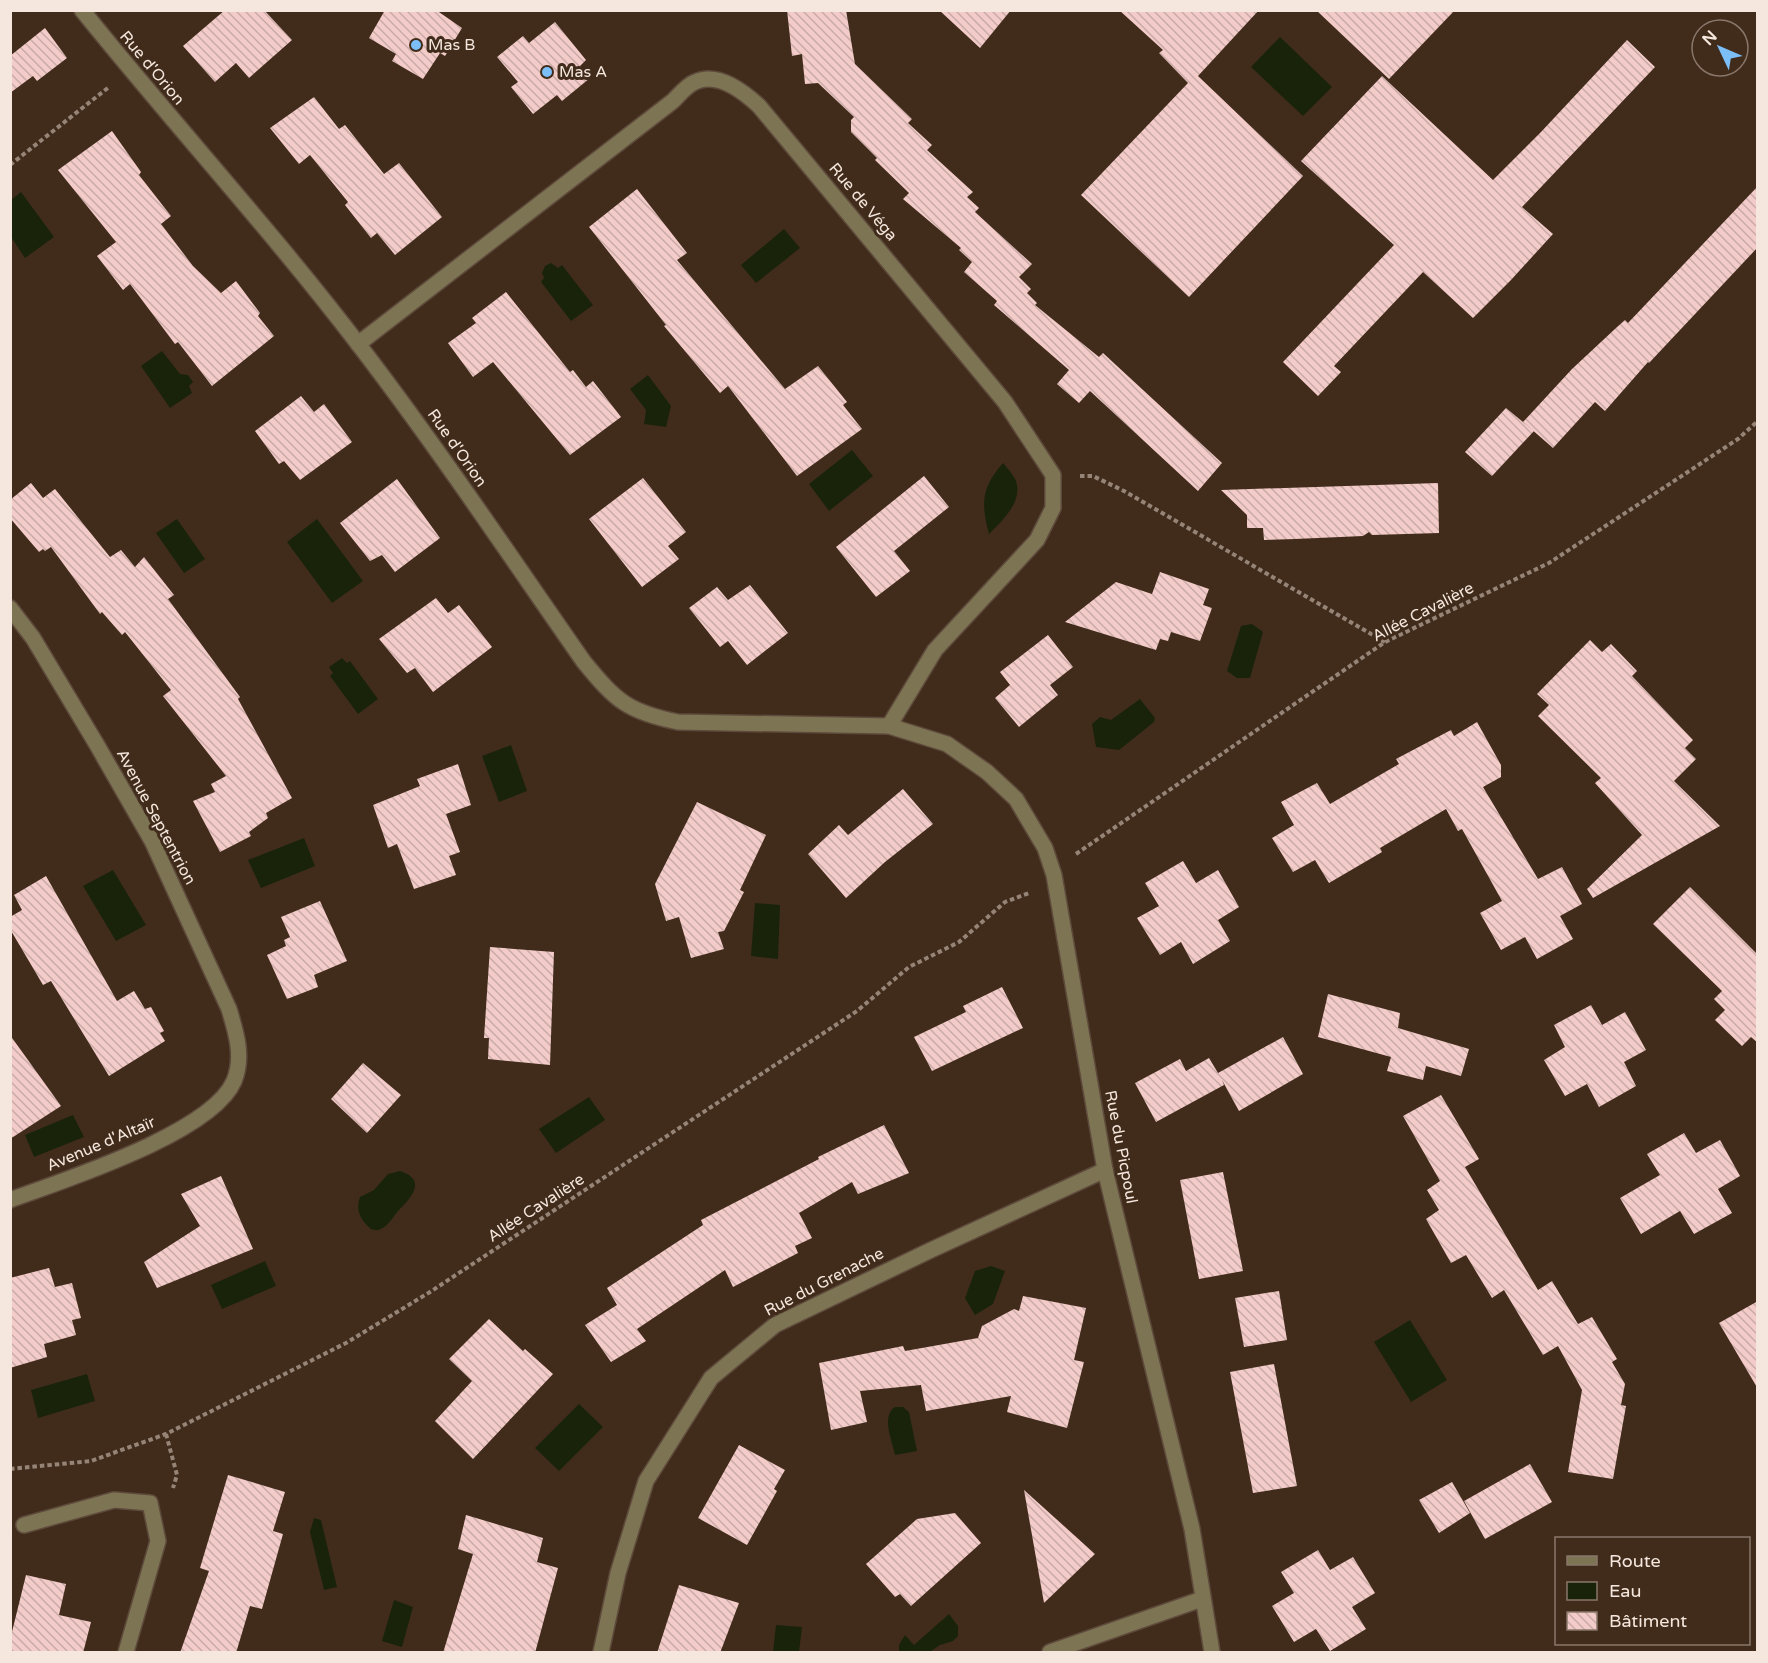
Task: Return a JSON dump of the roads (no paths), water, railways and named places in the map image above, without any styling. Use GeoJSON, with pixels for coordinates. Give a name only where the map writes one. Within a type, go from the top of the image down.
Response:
{"type":"FeatureCollection","features":[{"type":"Feature","properties":{"kind":"street","name":"Rue d'Orion"},"geometry":{"type":"LineString","coordinates":[[82,10],[130,70],[250,210],[358,344],[435,446],[602,685],[624,704],[650,716],[678,722],[889,726]]}},
{"type":"Feature","properties":{"kind":"street","name":"Rue de Véga"},"geometry":{"type":"LineString","coordinates":[[358,344],[695,81],[716,79],[741,89],[759,106],[1005,402],[1053,475],[1053,508],[1037,540],[935,650],[889,726]]}},
{"type":"Feature","properties":{"kind":"street","name":"Avenue Septentrion"},"geometry":{"type":"LineString","coordinates":[[10,608],[33,638],[152,841],[229,1009],[236,1032],[239,1056]]}},
{"type":"Feature","properties":{"kind":"street","name":"Rue du Picpoul"},"geometry":{"type":"LineString","coordinates":[[889,726],[947,744],[987,772],[1016,800],[1045,848],[1054,875],[1068,948],[1105,1170],[1192,1529],[1212,1653]]}},
{"type":"Feature","properties":{"kind":"street","name":"Avenue d'Altaïr"},"geometry":{"type":"LineString","coordinates":[[10,1200],[136,1152],[202,1117],[221,1101],[234,1081],[239,1056]]}},
{"type":"Feature","properties":{"kind":"street","name":"Rue du Grenache"},"geometry":{"type":"LineString","coordinates":[[601,1653],[618,1574],[646,1481],[711,1378],[775,1325],[1105,1170]]}},
{"type":"Feature","properties":{"kind":"street"},"geometry":{"type":"LineString","coordinates":[[24,1526],[114,1500],[150,1503],[158,1541],[126,1653]]}},
{"type":"Feature","properties":{"kind":"street"},"geometry":{"type":"LineString","coordinates":[[1050,1653],[1202,1599]]}},
{"type":"Feature","properties":{"kind":"water"},"geometry":{"type":"Polygon","coordinates":[[[1280,37],[1332,87],[1303,116],[1251,67],[1280,37]]]}},
{"type":"Feature","properties":{"kind":"water"},"geometry":{"type":"Polygon","coordinates":[[[21,192],[54,237],[25,258],[11,237],[11,200],[21,192]]]}},
{"type":"Feature","properties":{"kind":"water"},"geometry":{"type":"Polygon","coordinates":[[[784,229],[800,248],[756,283],[741,265],[784,229]]]}},
{"type":"Feature","properties":{"kind":"water"},"geometry":{"type":"Polygon","coordinates":[[[551,263],[558,268],[562,265],[593,305],[571,321],[541,282],[544,278],[542,273],[545,266],[551,263]]]}},
{"type":"Feature","properties":{"kind":"water"},"geometry":{"type":"Polygon","coordinates":[[[162,351],[180,374],[188,375],[193,382],[189,386],[192,393],[170,408],[141,366],[162,351]]]}},
{"type":"Feature","properties":{"kind":"water"},"geometry":{"type":"Polygon","coordinates":[[[648,375],[671,406],[666,427],[644,424],[646,410],[630,389],[648,375]]]}},
{"type":"Feature","properties":{"kind":"water"},"geometry":{"type":"Polygon","coordinates":[[[852,450],[873,476],[829,511],[809,484],[852,450]]]}},
{"type":"Feature","properties":{"kind":"water"},"geometry":{"type":"Polygon","coordinates":[[[1003,463],[1015,479],[1017,495],[1011,509],[989,534],[984,505],[985,497],[990,480],[1003,463]]]}},
{"type":"Feature","properties":{"kind":"water"},"geometry":{"type":"Polygon","coordinates":[[[177,519],[205,559],[184,573],[156,533],[177,519]]]}},
{"type":"Feature","properties":{"kind":"water"},"geometry":{"type":"Polygon","coordinates":[[[317,519],[363,581],[332,603],[287,542],[317,519]]]}},
{"type":"Feature","properties":{"kind":"water"},"geometry":{"type":"Polygon","coordinates":[[[1252,624],[1263,632],[1250,678],[1237,678],[1227,671],[1241,626],[1252,624]]]}},
{"type":"Feature","properties":{"kind":"water"},"geometry":{"type":"Polygon","coordinates":[[[342,658],[347,663],[350,661],[378,699],[358,714],[330,676],[333,673],[329,667],[342,658]]]}},
{"type":"Feature","properties":{"kind":"water"},"geometry":{"type":"Polygon","coordinates":[[[1140,699],[1155,718],[1154,722],[1119,750],[1096,747],[1092,724],[1100,717],[1111,720],[1140,699]]]}},
{"type":"Feature","properties":{"kind":"water"},"geometry":{"type":"Polygon","coordinates":[[[511,745],[527,791],[499,802],[482,756],[511,745]]]}},
{"type":"Feature","properties":{"kind":"water"},"geometry":{"type":"Polygon","coordinates":[[[304,838],[315,866],[261,888],[248,860],[304,838]]]}},
{"type":"Feature","properties":{"kind":"water"},"geometry":{"type":"Polygon","coordinates":[[[113,870],[146,925],[116,941],[83,886],[113,870]]]}},
{"type":"Feature","properties":{"kind":"water"},"geometry":{"type":"Polygon","coordinates":[[[755,903],[780,905],[778,959],[751,956],[755,903]]]}},
{"type":"Feature","properties":{"kind":"water"},"geometry":{"type":"Polygon","coordinates":[[[589,1097],[605,1120],[556,1153],[539,1129],[589,1097]]]}},
{"type":"Feature","properties":{"kind":"water"},"geometry":{"type":"Polygon","coordinates":[[[73,1115],[84,1137],[34,1157],[25,1135],[73,1115]]]}},
{"type":"Feature","properties":{"kind":"water"},"geometry":{"type":"Polygon","coordinates":[[[400,1171],[413,1179],[415,1184],[412,1195],[384,1228],[371,1229],[360,1215],[358,1206],[360,1197],[374,1190],[388,1174],[400,1171]]]}},
{"type":"Feature","properties":{"kind":"water"},"geometry":{"type":"Polygon","coordinates":[[[265,1261],[276,1286],[222,1309],[211,1285],[265,1261]]]}},
{"type":"Feature","properties":{"kind":"water"},"geometry":{"type":"Polygon","coordinates":[[[991,1266],[1005,1271],[993,1304],[975,1315],[965,1298],[975,1271],[991,1266]]]}},
{"type":"Feature","properties":{"kind":"water"},"geometry":{"type":"Polygon","coordinates":[[[1410,1320],[1447,1380],[1411,1402],[1374,1342],[1410,1320]]]}},
{"type":"Feature","properties":{"kind":"water"},"geometry":{"type":"Polygon","coordinates":[[[87,1374],[95,1401],[38,1418],[31,1390],[87,1374]]]}},
{"type":"Feature","properties":{"kind":"water"},"geometry":{"type":"Polygon","coordinates":[[[579,1404],[603,1427],[559,1471],[535,1448],[579,1404]]]}},
{"type":"Feature","properties":{"kind":"water"},"geometry":{"type":"Polygon","coordinates":[[[895,1407],[903,1407],[909,1412],[917,1451],[895,1455],[888,1422],[891,1411],[895,1407]]]}},
{"type":"Feature","properties":{"kind":"water"},"geometry":{"type":"Polygon","coordinates":[[[314,1518],[321,1520],[337,1587],[324,1590],[310,1532],[314,1518]]]}},
{"type":"Feature","properties":{"kind":"water"},"geometry":{"type":"Polygon","coordinates":[[[394,1600],[413,1607],[402,1647],[382,1641],[394,1600]]]}},
{"type":"Feature","properties":{"kind":"water"},"geometry":{"type":"Polygon","coordinates":[[[949,1614],[958,1626],[958,1636],[953,1641],[940,1645],[930,1652],[899,1652],[899,1645],[905,1635],[914,1645],[949,1614]]]}},
{"type":"Feature","properties":{"kind":"water"},"geometry":{"type":"Polygon","coordinates":[[[776,1625],[802,1627],[799,1652],[773,1652],[776,1625]]]}},
{"type":"Feature","properties":{"kind":"place","name":"Mas B"},"geometry":{"type":"Point","coordinates":[416,45]}},
{"type":"Feature","properties":{"kind":"place","name":"Mas A"},"geometry":{"type":"Point","coordinates":[547,72]}}]}
